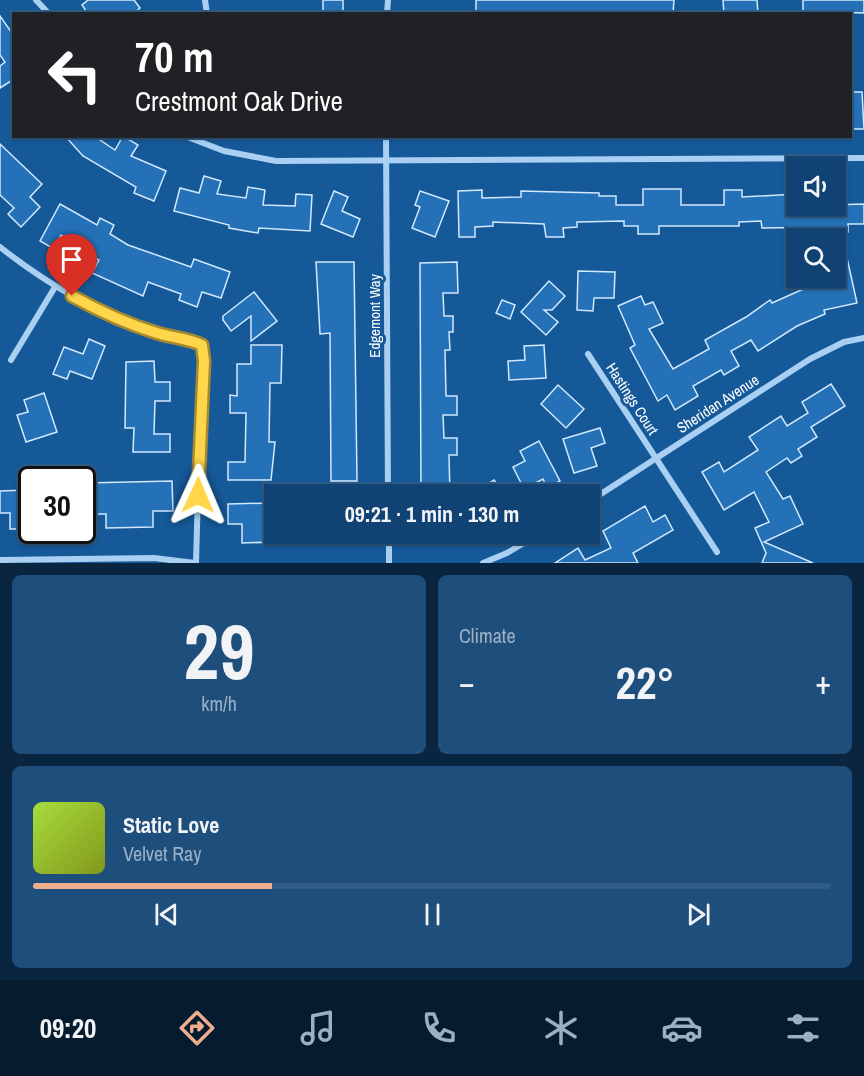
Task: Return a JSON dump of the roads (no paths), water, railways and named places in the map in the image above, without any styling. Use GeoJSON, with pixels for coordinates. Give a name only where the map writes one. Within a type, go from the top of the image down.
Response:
{"type":"FeatureCollection","features":[{"type":"Feature","properties":{"kind":"street"},"geometry":{"type":"LineString","coordinates":[[36,0],[47,12]]}},
{"type":"Feature","properties":{"kind":"street"},"geometry":{"type":"LineString","coordinates":[[190,138],[224,151],[260,159],[386,162],[864,158]]}},
{"type":"Feature","properties":{"kind":"street","name":"Edgemont Way"},"geometry":{"type":"LineString","coordinates":[[386,138],[388,484]]}},
{"type":"Feature","properties":{"kind":"street"},"geometry":{"type":"LineString","coordinates":[[0,247],[55,288],[123,321],[159,334],[189,339],[202,345],[204,361],[201,385],[196,563],[154,558],[0,560]]}},
{"type":"Feature","properties":{"kind":"street"},"geometry":{"type":"LineString","coordinates":[[11,360],[55,288]]}},
{"type":"Feature","properties":{"kind":"street","name":"Sheridan Avenue"},"geometry":{"type":"LineString","coordinates":[[600,494],[810,359],[844,342],[864,338]]}},
{"type":"Feature","properties":{"kind":"street","name":"Hastings Court"},"geometry":{"type":"LineString","coordinates":[[588,354],[717,552]]}},
{"type":"Feature","properties":{"kind":"street"},"geometry":{"type":"LineString","coordinates":[[389,544],[389,563]]}},
{"type":"Feature","properties":{"kind":"street"},"geometry":{"type":"LineString","coordinates":[[483,563],[507,554],[523,544]]}}]}
